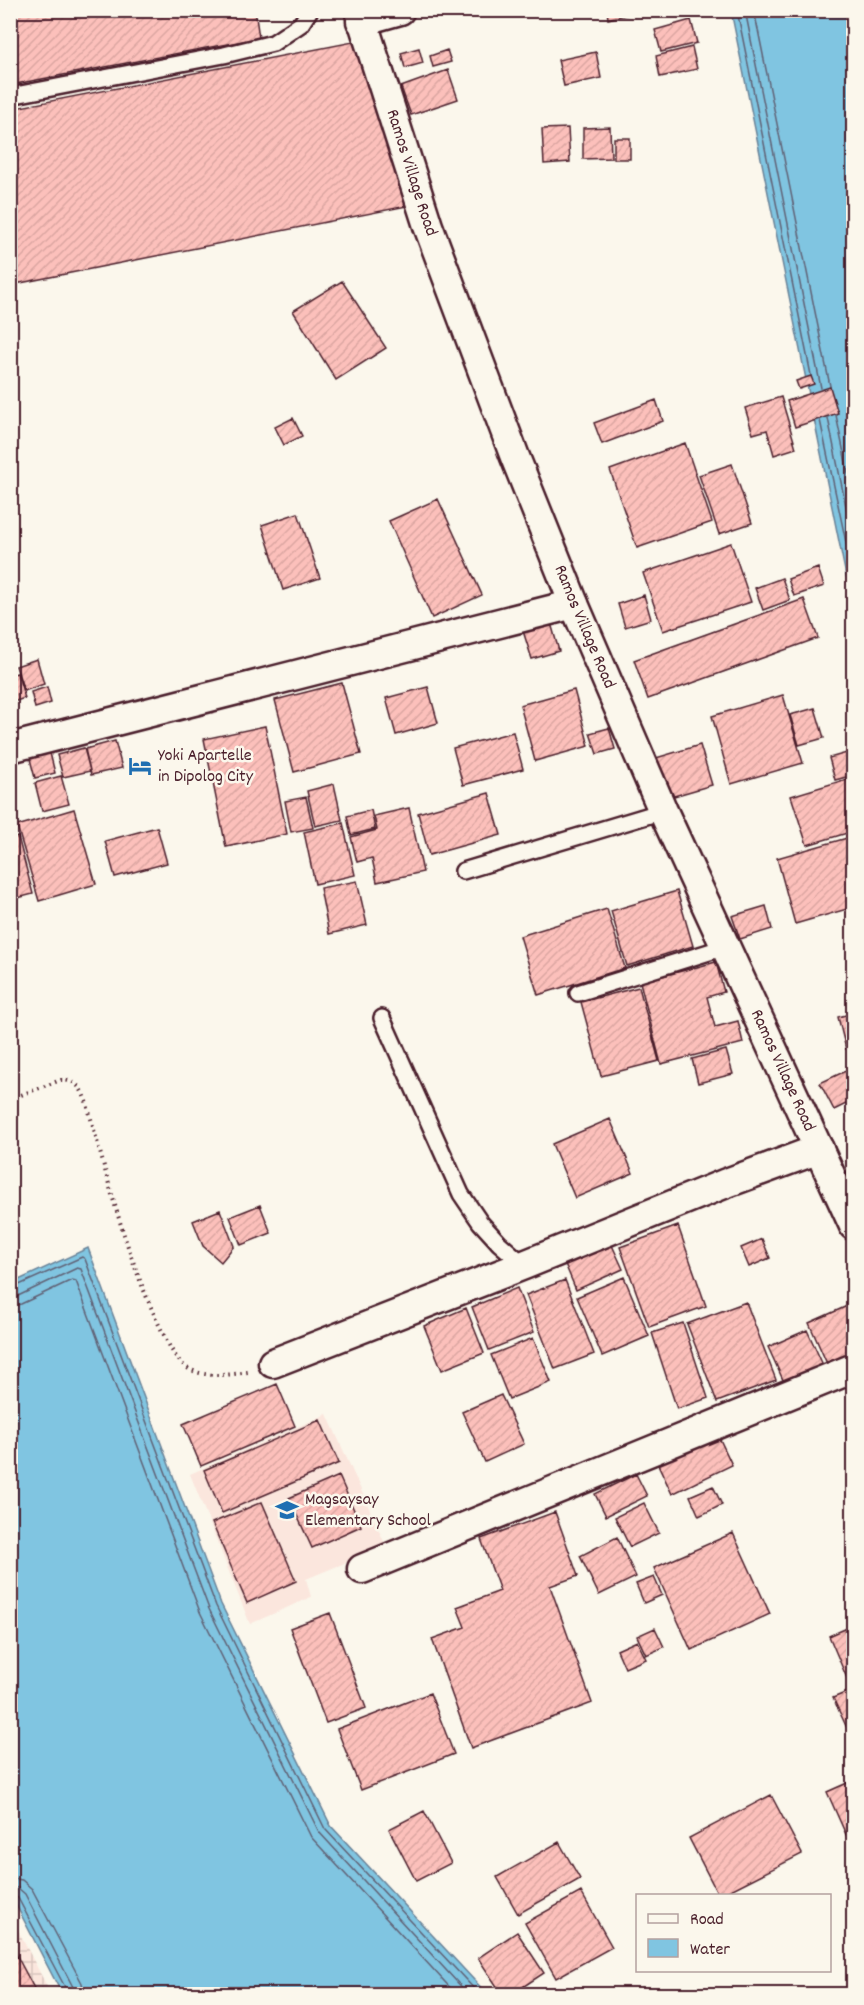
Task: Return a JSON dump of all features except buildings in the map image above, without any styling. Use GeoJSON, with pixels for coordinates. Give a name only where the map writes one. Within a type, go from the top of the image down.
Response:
{"type":"FeatureCollection","features":[{"type":"Feature","properties":{"kind":"street"},"geometry":{"type":"LineString","coordinates":[[360,16],[400,10]]}},
{"type":"Feature","properties":{"kind":"street","name":"Ramos Village Road"},"geometry":{"type":"LineString","coordinates":[[360,16],[428,226],[515,457],[574,604],[663,811],[854,1226]]}},
{"type":"Feature","properties":{"kind":"street"},"geometry":{"type":"LineString","coordinates":[[10,748],[574,604]]}},
{"type":"Feature","properties":{"kind":"street"},"geometry":{"type":"LineString","coordinates":[[273,1363],[724,1184],[819,1149]]}},
{"type":"Feature","properties":{"kind":"street"},"geometry":{"type":"LineString","coordinates":[[362,1569],[854,1368]]}},
{"type":"Feature","properties":{"kind":"lane"},"geometry":{"type":"LineString","coordinates":[[10,96],[224,56],[273,43],[301,24],[310,10]]}},
{"type":"Feature","properties":{"kind":"lane"},"geometry":{"type":"LineString","coordinates":[[463,871],[663,811]]}},
{"type":"Feature","properties":{"kind":"lane"},"geometry":{"type":"LineString","coordinates":[[578,993],[725,947]]}},
{"type":"Feature","properties":{"kind":"lane"},"geometry":{"type":"LineString","coordinates":[[382,1018],[461,1194],[480,1222],[524,1265]]}},
{"type":"Feature","properties":{"kind":"path"},"geometry":{"type":"LineString","coordinates":[[10,1099],[61,1080],[70,1080],[78,1084],[83,1091],[122,1234],[169,1346],[183,1364],[188,1368],[223,1376],[250,1372],[273,1363]]}},
{"type":"Feature","properties":{"kind":"shaded area","name":"Magsaysay Elementary School"},"geometry":{"type":"Polygon","coordinates":[[[327,1414],[386,1546],[306,1579],[311,1597],[250,1624],[190,1474],[327,1414]]]}},
{"type":"Feature","properties":{"kind":"shaded area"},"geometry":{"type":"Polygon","coordinates":[[[11,1917],[51,1994],[11,1994],[11,1917]]]}},
{"type":"Feature","properties":{"kind":"water"},"geometry":{"type":"Polygon","coordinates":[[[731,11],[853,11],[853,603],[845,571],[731,11]]]}},
{"type":"Feature","properties":{"kind":"water"},"geometry":{"type":"Polygon","coordinates":[[[88,1248],[221,1604],[331,1826],[487,1994],[62,1994],[11,1895],[10,1284],[88,1248]]]}},
{"type":"Feature","properties":{"kind":"place","name":"Yoki Apartelle in Dipolog City"},"geometry":{"type":"Point","coordinates":[140,766]}},
{"type":"Feature","properties":{"kind":"place","name":"Magsaysay Elementary School"},"geometry":{"type":"Point","coordinates":[287,1510]}}]}
